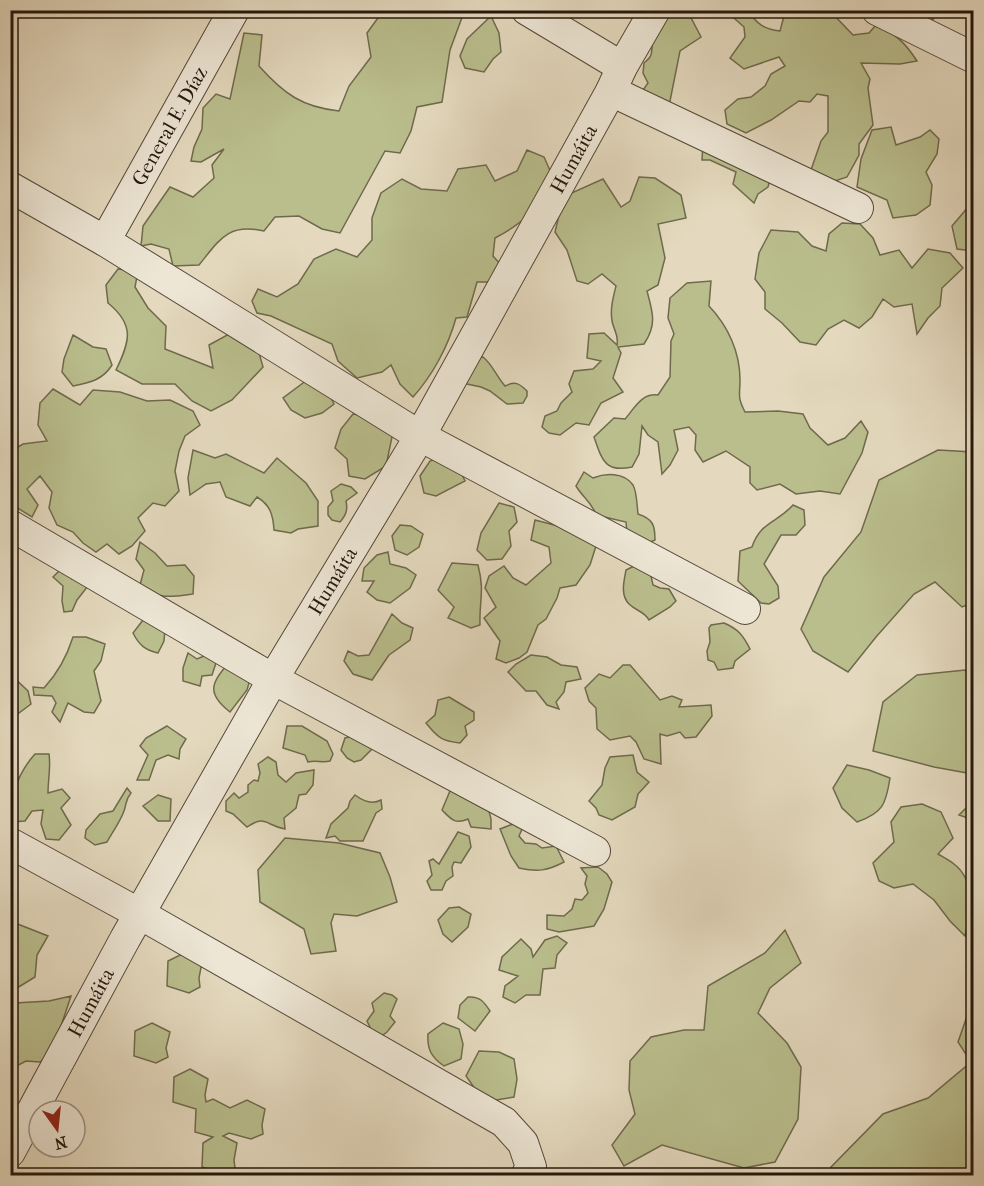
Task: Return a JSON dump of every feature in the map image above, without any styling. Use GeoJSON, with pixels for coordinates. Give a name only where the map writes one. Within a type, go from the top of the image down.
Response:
{"type":"FeatureCollection","features":[{"type":"Feature","properties":{"kind":"street","name":"General E. Díaz"},"geometry":{"type":"LineString","coordinates":[[105,241],[234,10]]}},
{"type":"Feature","properties":{"kind":"street"},"geometry":{"type":"LineString","coordinates":[[527,10],[616,79],[858,208]]}},
{"type":"Feature","properties":{"kind":"street","name":"Humáita"},"geometry":{"type":"LineString","coordinates":[[10,1152],[140,914],[273,679],[420,435],[655,10]]}},
{"type":"Feature","properties":{"kind":"street"},"geometry":{"type":"LineString","coordinates":[[877,10],[974,58]]}},
{"type":"Feature","properties":{"kind":"street"},"geometry":{"type":"LineString","coordinates":[[10,187],[105,241],[420,435],[744,609]]}},
{"type":"Feature","properties":{"kind":"street"},"geometry":{"type":"LineString","coordinates":[[10,525],[273,679],[595,851]]}},
{"type":"Feature","properties":{"kind":"street"},"geometry":{"type":"LineString","coordinates":[[10,843],[140,914],[504,1122],[523,1143],[531,1167],[526,1176]]}},
{"type":"Feature","properties":{"kind":"green space"},"geometry":{"type":"Polygon","coordinates":[[[463,10],[450,50],[442,102],[417,107],[411,131],[400,153],[385,151],[340,233],[322,229],[299,216],[275,217],[264,231],[242,229],[226,235],[199,265],[173,266],[169,249],[151,244],[141,246],[143,226],[170,187],[193,197],[214,178],[212,165],[224,149],[201,162],[191,161],[202,129],[203,108],[216,94],[230,99],[244,33],[262,35],[259,66],[294,98],[314,106],[339,111],[349,86],[371,57],[367,33],[383,11],[463,10]]]}},
{"type":"Feature","properties":{"kind":"green space"},"geometry":{"type":"Polygon","coordinates":[[[726,11],[748,11],[761,25],[780,31],[784,16],[780,11],[828,11],[853,35],[869,33],[875,26],[894,35],[913,55],[917,61],[900,64],[861,63],[870,79],[868,88],[873,125],[859,144],[859,155],[847,177],[832,182],[811,170],[821,141],[828,132],[828,96],[817,94],[810,102],[799,101],[746,133],[727,124],[725,110],[738,99],[751,97],[765,86],[771,74],[785,66],[779,57],[744,69],[730,58],[745,37],[744,27],[726,11]]]}},
{"type":"Feature","properties":{"kind":"green space"},"geometry":{"type":"Polygon","coordinates":[[[878,11],[939,11],[926,29],[878,11]]]}},
{"type":"Feature","properties":{"kind":"green space"},"geometry":{"type":"Polygon","coordinates":[[[673,12],[688,12],[701,37],[680,51],[669,106],[643,90],[648,83],[643,73],[644,63],[651,55],[657,28],[673,12]]]}},
{"type":"Feature","properties":{"kind":"green space"},"geometry":{"type":"Polygon","coordinates":[[[491,16],[499,33],[501,52],[484,72],[465,68],[460,56],[467,39],[491,16]]]}},
{"type":"Feature","properties":{"kind":"green space"},"geometry":{"type":"Polygon","coordinates":[[[891,127],[896,145],[920,137],[930,130],[939,139],[937,154],[926,172],[932,185],[930,205],[916,215],[893,218],[887,200],[857,187],[861,159],[872,130],[891,127]]]}},
{"type":"Feature","properties":{"kind":"green space"},"geometry":{"type":"Polygon","coordinates":[[[703,143],[771,176],[768,187],[758,194],[754,203],[733,184],[736,172],[710,160],[702,160],[703,143]]]}},
{"type":"Feature","properties":{"kind":"green space"},"geometry":{"type":"Polygon","coordinates":[[[527,150],[544,157],[552,175],[541,197],[525,219],[495,238],[493,256],[501,265],[493,282],[477,282],[467,317],[456,318],[439,360],[413,397],[400,384],[391,365],[382,372],[357,378],[338,361],[332,344],[271,316],[257,313],[252,301],[258,289],[277,297],[298,284],[314,259],[336,249],[357,257],[372,240],[372,218],[381,193],[402,179],[421,189],[447,191],[458,169],[486,165],[495,181],[517,171],[527,150]]]}},
{"type":"Feature","properties":{"kind":"green space"},"geometry":{"type":"Polygon","coordinates":[[[639,177],[655,178],[681,195],[686,218],[658,224],[665,258],[658,285],[647,291],[652,312],[651,331],[644,344],[618,347],[621,353],[613,378],[623,392],[601,403],[589,425],[576,423],[560,435],[549,433],[542,427],[545,416],[557,411],[561,403],[572,392],[569,384],[574,371],[593,369],[601,361],[587,358],[589,334],[604,333],[617,345],[611,312],[616,286],[602,274],[588,284],[577,281],[567,250],[555,232],[559,215],[567,195],[603,179],[621,207],[630,201],[639,177]]]}},
{"type":"Feature","properties":{"kind":"green space"},"geometry":{"type":"Polygon","coordinates":[[[969,206],[973,208],[973,251],[957,249],[952,226],[969,206]]]}},
{"type":"Feature","properties":{"kind":"green space"},"geometry":{"type":"Polygon","coordinates":[[[842,223],[860,224],[873,238],[880,255],[899,250],[912,268],[928,249],[950,253],[963,268],[942,288],[940,306],[917,334],[912,304],[894,307],[883,299],[872,317],[859,328],[844,320],[828,329],[816,345],[800,342],[765,309],[765,292],[755,279],[759,253],[771,230],[798,232],[812,246],[826,251],[829,234],[842,223]]]}},
{"type":"Feature","properties":{"kind":"green space"},"geometry":{"type":"Polygon","coordinates":[[[118,269],[138,271],[135,287],[148,308],[166,326],[165,349],[213,368],[209,345],[229,334],[257,346],[263,367],[232,400],[211,411],[192,401],[175,384],[142,384],[116,370],[127,342],[127,334],[123,319],[108,303],[106,285],[118,269]]]}},
{"type":"Feature","properties":{"kind":"green space"},"geometry":{"type":"Polygon","coordinates":[[[711,281],[709,306],[722,322],[732,340],[738,359],[740,399],[745,412],[778,411],[803,414],[810,428],[828,445],[845,438],[861,421],[868,432],[862,453],[840,494],[820,491],[796,494],[780,484],[757,490],[750,483],[750,467],[726,451],[703,462],[695,450],[696,435],[689,427],[674,430],[678,450],[662,474],[658,442],[648,435],[642,426],[639,454],[632,467],[616,468],[610,466],[602,458],[594,437],[614,418],[625,419],[647,396],[658,395],[670,377],[671,341],[674,334],[668,318],[670,298],[687,283],[711,281]]]}},
{"type":"Feature","properties":{"kind":"green space"},"geometry":{"type":"Polygon","coordinates":[[[73,335],[93,347],[106,349],[112,365],[100,377],[73,386],[62,372],[73,335]]]}},
{"type":"Feature","properties":{"kind":"green space"},"geometry":{"type":"Polygon","coordinates":[[[483,357],[505,386],[517,384],[527,391],[523,403],[507,404],[490,391],[467,384],[463,380],[469,358],[483,357]]]}},
{"type":"Feature","properties":{"kind":"green space"},"geometry":{"type":"Polygon","coordinates":[[[307,380],[325,386],[334,404],[322,413],[305,418],[291,410],[283,398],[307,380]]]}},
{"type":"Feature","properties":{"kind":"green space"},"geometry":{"type":"Polygon","coordinates":[[[53,389],[80,405],[93,390],[120,392],[147,401],[170,400],[193,411],[200,425],[185,436],[179,451],[175,471],[179,491],[165,506],[153,503],[138,518],[145,531],[132,546],[119,554],[107,544],[96,552],[73,532],[57,525],[49,508],[52,492],[40,476],[27,489],[38,505],[32,517],[11,504],[11,451],[23,444],[47,441],[38,425],[40,403],[53,389]]]}},
{"type":"Feature","properties":{"kind":"green space"},"geometry":{"type":"Polygon","coordinates":[[[353,414],[379,418],[393,432],[386,466],[365,479],[349,476],[347,459],[335,448],[341,429],[353,414]]]}},
{"type":"Feature","properties":{"kind":"green space"},"geometry":{"type":"Polygon","coordinates":[[[193,450],[215,458],[226,454],[264,473],[277,458],[306,483],[318,501],[318,526],[298,529],[291,533],[274,530],[270,510],[265,503],[257,497],[250,506],[226,497],[220,482],[206,484],[190,495],[188,478],[193,450]]]}},
{"type":"Feature","properties":{"kind":"green space"},"geometry":{"type":"Polygon","coordinates":[[[938,450],[973,452],[973,603],[962,607],[935,582],[914,594],[848,672],[813,651],[801,629],[824,577],[861,532],[879,480],[938,450]]]}},
{"type":"Feature","properties":{"kind":"green space"},"geometry":{"type":"Polygon","coordinates":[[[441,457],[457,464],[465,481],[436,496],[424,493],[420,476],[430,461],[441,457]]]}},
{"type":"Feature","properties":{"kind":"green space"},"geometry":{"type":"Polygon","coordinates":[[[584,472],[593,478],[614,475],[629,481],[635,491],[638,514],[652,523],[655,540],[644,545],[627,532],[626,522],[596,515],[576,486],[584,472]]]}},
{"type":"Feature","properties":{"kind":"green space"},"geometry":{"type":"Polygon","coordinates":[[[341,484],[351,487],[357,493],[346,501],[346,512],[340,522],[332,520],[328,515],[328,507],[333,501],[331,491],[341,484]]]}},
{"type":"Feature","properties":{"kind":"green space"},"geometry":{"type":"Polygon","coordinates":[[[499,503],[514,507],[517,522],[509,531],[511,546],[502,559],[487,560],[477,550],[481,533],[499,503]]]}},
{"type":"Feature","properties":{"kind":"green space"},"geometry":{"type":"Polygon","coordinates":[[[793,505],[804,510],[805,525],[796,535],[781,535],[764,564],[778,586],[779,598],[769,604],[761,603],[738,581],[740,551],[752,547],[764,527],[793,505]]]}},
{"type":"Feature","properties":{"kind":"green space"},"geometry":{"type":"Polygon","coordinates":[[[535,520],[562,527],[596,546],[590,565],[576,585],[560,588],[546,619],[538,625],[527,652],[506,663],[496,659],[500,641],[484,618],[496,607],[485,588],[489,576],[504,566],[513,578],[526,585],[551,563],[549,547],[531,540],[535,520]]]}},
{"type":"Feature","properties":{"kind":"green space"},"geometry":{"type":"Polygon","coordinates":[[[400,525],[411,526],[423,534],[419,547],[407,555],[395,550],[392,536],[400,525]]]}},
{"type":"Feature","properties":{"kind":"green space"},"geometry":{"type":"Polygon","coordinates":[[[140,542],[167,566],[185,565],[194,576],[193,594],[159,595],[140,585],[144,570],[136,559],[140,542]]]}},
{"type":"Feature","properties":{"kind":"green space"},"geometry":{"type":"Polygon","coordinates":[[[388,552],[390,564],[406,568],[416,575],[410,588],[390,603],[377,600],[367,592],[374,581],[362,581],[364,568],[377,555],[388,552]]]}},
{"type":"Feature","properties":{"kind":"green space"},"geometry":{"type":"Polygon","coordinates":[[[452,563],[478,565],[481,589],[480,625],[471,628],[448,618],[454,607],[438,590],[452,563]]]}},
{"type":"Feature","properties":{"kind":"green space"},"geometry":{"type":"Polygon","coordinates":[[[638,564],[651,576],[653,585],[669,589],[676,601],[649,620],[629,604],[624,596],[626,570],[638,564]]]}},
{"type":"Feature","properties":{"kind":"green space"},"geometry":{"type":"Polygon","coordinates":[[[61,569],[70,572],[72,579],[83,574],[88,586],[72,611],[64,612],[63,586],[53,577],[61,569]]]}},
{"type":"Feature","properties":{"kind":"green space"},"geometry":{"type":"Polygon","coordinates":[[[392,614],[402,623],[413,628],[410,640],[389,655],[372,680],[353,674],[344,661],[348,651],[358,656],[369,655],[392,614]]]}},
{"type":"Feature","properties":{"kind":"green space"},"geometry":{"type":"Polygon","coordinates":[[[154,618],[165,629],[164,641],[158,653],[143,646],[133,633],[143,620],[154,618]]]}},
{"type":"Feature","properties":{"kind":"green space"},"geometry":{"type":"Polygon","coordinates":[[[724,623],[740,633],[750,649],[735,661],[733,668],[718,670],[714,662],[708,660],[709,628],[711,625],[724,623]]]}},
{"type":"Feature","properties":{"kind":"green space"},"geometry":{"type":"Polygon","coordinates":[[[73,637],[86,637],[105,644],[101,661],[94,671],[101,701],[94,713],[84,712],[68,703],[60,722],[52,712],[56,703],[52,696],[34,695],[33,687],[44,688],[49,683],[68,651],[73,637]]]}},
{"type":"Feature","properties":{"kind":"green space"},"geometry":{"type":"Polygon","coordinates":[[[188,653],[197,659],[209,654],[216,663],[212,675],[202,676],[200,686],[183,681],[183,668],[188,653]]]}},
{"type":"Feature","properties":{"kind":"green space"},"geometry":{"type":"Polygon","coordinates":[[[531,655],[547,657],[561,665],[577,667],[581,679],[566,682],[564,692],[556,702],[559,709],[547,705],[536,691],[526,691],[508,672],[531,655]]]}},
{"type":"Feature","properties":{"kind":"green space"},"geometry":{"type":"Polygon","coordinates":[[[229,663],[251,676],[247,690],[230,712],[217,700],[214,688],[218,677],[229,663]]]}},
{"type":"Feature","properties":{"kind":"green space"},"geometry":{"type":"Polygon","coordinates":[[[623,665],[630,665],[660,700],[672,696],[682,700],[679,707],[711,705],[712,716],[696,737],[685,738],[680,732],[667,736],[660,734],[661,764],[644,759],[636,742],[630,736],[610,740],[597,729],[596,708],[589,701],[585,688],[599,674],[610,678],[623,665]]]}},
{"type":"Feature","properties":{"kind":"green space"},"geometry":{"type":"Polygon","coordinates":[[[965,670],[973,678],[973,774],[934,767],[873,751],[883,702],[917,675],[965,670]]]}},
{"type":"Feature","properties":{"kind":"green space"},"geometry":{"type":"Polygon","coordinates":[[[11,675],[28,691],[31,704],[15,716],[11,724],[11,675]]]}},
{"type":"Feature","properties":{"kind":"green space"},"geometry":{"type":"Polygon","coordinates":[[[449,697],[474,712],[474,720],[465,726],[467,735],[460,743],[441,738],[426,723],[435,715],[438,700],[449,697]]]}},
{"type":"Feature","properties":{"kind":"green space"},"geometry":{"type":"Polygon","coordinates":[[[167,726],[186,739],[180,749],[179,759],[168,755],[156,760],[149,780],[137,780],[148,755],[140,746],[146,738],[167,726]]]}},
{"type":"Feature","properties":{"kind":"green space"},"geometry":{"type":"Polygon","coordinates":[[[287,726],[302,726],[327,741],[333,754],[330,761],[308,762],[305,755],[283,748],[287,726]]]}},
{"type":"Feature","properties":{"kind":"green space"},"geometry":{"type":"Polygon","coordinates":[[[357,735],[373,748],[361,760],[354,762],[347,758],[341,750],[345,738],[357,735]]]}},
{"type":"Feature","properties":{"kind":"green space"},"geometry":{"type":"Polygon","coordinates":[[[35,754],[49,754],[48,793],[62,789],[70,798],[61,808],[71,825],[59,840],[46,839],[41,824],[43,810],[32,811],[25,821],[11,822],[16,785],[35,754]]]}},
{"type":"Feature","properties":{"kind":"green space"},"geometry":{"type":"Polygon","coordinates":[[[633,755],[637,772],[649,782],[638,794],[635,807],[612,820],[599,815],[589,801],[602,785],[610,757],[633,755]]]}},
{"type":"Feature","properties":{"kind":"green space"},"geometry":{"type":"Polygon","coordinates":[[[268,757],[276,762],[278,775],[286,782],[296,773],[314,770],[313,785],[306,794],[299,795],[296,808],[284,818],[285,829],[262,821],[247,827],[233,814],[226,811],[226,801],[234,793],[239,798],[248,792],[248,785],[254,780],[258,781],[260,773],[258,764],[268,757]]]}},
{"type":"Feature","properties":{"kind":"green space"},"geometry":{"type":"Polygon","coordinates":[[[847,765],[890,778],[882,806],[873,815],[857,822],[842,808],[833,788],[847,765]]]}},
{"type":"Feature","properties":{"kind":"green space"},"geometry":{"type":"Polygon","coordinates":[[[452,786],[488,807],[491,829],[471,827],[468,819],[456,821],[442,810],[452,786]]]}},
{"type":"Feature","properties":{"kind":"green space"},"geometry":{"type":"Polygon","coordinates":[[[127,788],[131,793],[118,823],[107,842],[95,845],[85,838],[86,830],[100,814],[113,811],[127,788]]]}},
{"type":"Feature","properties":{"kind":"green space"},"geometry":{"type":"Polygon","coordinates":[[[158,795],[171,799],[170,821],[158,821],[143,806],[158,795]]]}},
{"type":"Feature","properties":{"kind":"green space"},"geometry":{"type":"Polygon","coordinates":[[[355,795],[368,802],[381,800],[382,809],[376,813],[363,841],[340,841],[335,836],[326,838],[331,824],[348,808],[355,795]]]}},
{"type":"Feature","properties":{"kind":"green space"},"geometry":{"type":"Polygon","coordinates":[[[973,801],[973,820],[959,815],[973,801]]]}},
{"type":"Feature","properties":{"kind":"green space"},"geometry":{"type":"Polygon","coordinates":[[[922,804],[941,812],[953,838],[938,854],[961,871],[969,888],[970,907],[965,936],[934,900],[913,884],[894,888],[879,881],[873,863],[894,842],[891,822],[901,807],[922,804]]]}},
{"type":"Feature","properties":{"kind":"green space"},"geometry":{"type":"Polygon","coordinates":[[[513,824],[523,827],[519,836],[525,843],[536,844],[542,848],[556,846],[564,862],[542,870],[519,868],[511,856],[500,829],[513,824]]]}},
{"type":"Feature","properties":{"kind":"green space"},"geometry":{"type":"Polygon","coordinates":[[[458,832],[469,836],[471,847],[461,863],[454,862],[453,876],[446,881],[442,890],[431,890],[427,881],[432,875],[429,861],[433,859],[439,864],[458,832]]]}},
{"type":"Feature","properties":{"kind":"green space"},"geometry":{"type":"Polygon","coordinates":[[[285,838],[339,843],[380,853],[397,902],[357,916],[334,914],[331,923],[336,951],[311,954],[304,929],[260,902],[258,870],[285,838]]]}},
{"type":"Feature","properties":{"kind":"green space"},"geometry":{"type":"Polygon","coordinates":[[[598,867],[607,874],[612,882],[604,909],[594,926],[559,932],[547,929],[547,915],[564,916],[572,909],[575,899],[582,900],[588,893],[585,884],[587,876],[581,868],[598,867]]]}},
{"type":"Feature","properties":{"kind":"green space"},"geometry":{"type":"Polygon","coordinates":[[[459,907],[471,914],[468,927],[452,942],[443,934],[438,920],[449,908],[459,907]]]}},
{"type":"Feature","properties":{"kind":"green space"},"geometry":{"type":"Polygon","coordinates":[[[10,921],[48,936],[37,955],[35,977],[17,988],[11,984],[10,921]]]}},
{"type":"Feature","properties":{"kind":"green space"},"geometry":{"type":"Polygon","coordinates":[[[785,930],[801,963],[770,988],[758,1013],[787,1043],[801,1067],[798,1119],[775,1162],[744,1168],[662,1145],[624,1166],[612,1145],[635,1114],[629,1090],[630,1061],[651,1037],[684,1030],[704,1030],[708,986],[765,953],[785,930]]]}},
{"type":"Feature","properties":{"kind":"green space"},"geometry":{"type":"Polygon","coordinates":[[[557,936],[567,943],[557,955],[555,968],[543,969],[540,995],[526,995],[515,1003],[503,997],[505,986],[518,976],[499,970],[502,957],[521,939],[531,949],[533,957],[545,940],[557,936]]]}},
{"type":"Feature","properties":{"kind":"green space"},"geometry":{"type":"Polygon","coordinates":[[[184,953],[202,962],[200,987],[189,993],[167,986],[168,961],[184,953]]]}},
{"type":"Feature","properties":{"kind":"green space"},"geometry":{"type":"Polygon","coordinates":[[[384,993],[397,999],[390,1016],[395,1022],[380,1037],[372,1031],[367,1021],[374,1011],[372,1003],[384,993]]]}},
{"type":"Feature","properties":{"kind":"green space"},"geometry":{"type":"Polygon","coordinates":[[[71,996],[52,1053],[40,1062],[26,1061],[11,1069],[11,1013],[15,1003],[49,1001],[71,996]]]}},
{"type":"Feature","properties":{"kind":"green space"},"geometry":{"type":"Polygon","coordinates":[[[468,997],[481,1000],[490,1011],[475,1031],[458,1018],[460,1005],[468,997]]]}},
{"type":"Feature","properties":{"kind":"green space"},"geometry":{"type":"Polygon","coordinates":[[[973,999],[973,1175],[833,1175],[831,1167],[883,1114],[928,1098],[971,1062],[958,1042],[973,999]]]}},
{"type":"Feature","properties":{"kind":"green space"},"geometry":{"type":"Polygon","coordinates":[[[152,1023],[170,1032],[166,1048],[168,1057],[156,1063],[134,1056],[135,1031],[152,1023]]]}},
{"type":"Feature","properties":{"kind":"green space"},"geometry":{"type":"Polygon","coordinates":[[[443,1023],[459,1029],[463,1044],[461,1059],[444,1066],[431,1052],[428,1039],[428,1034],[443,1023]]]}},
{"type":"Feature","properties":{"kind":"green space"},"geometry":{"type":"Polygon","coordinates":[[[479,1051],[499,1052],[514,1059],[517,1079],[514,1097],[496,1100],[480,1096],[466,1076],[479,1051]]]}},
{"type":"Feature","properties":{"kind":"green space"},"geometry":{"type":"Polygon","coordinates":[[[190,1069],[208,1079],[206,1102],[213,1099],[230,1108],[247,1100],[265,1109],[263,1134],[251,1139],[229,1133],[223,1136],[237,1143],[235,1168],[224,1174],[202,1167],[203,1143],[213,1137],[195,1132],[196,1109],[173,1102],[174,1077],[190,1069]]]}}]}
